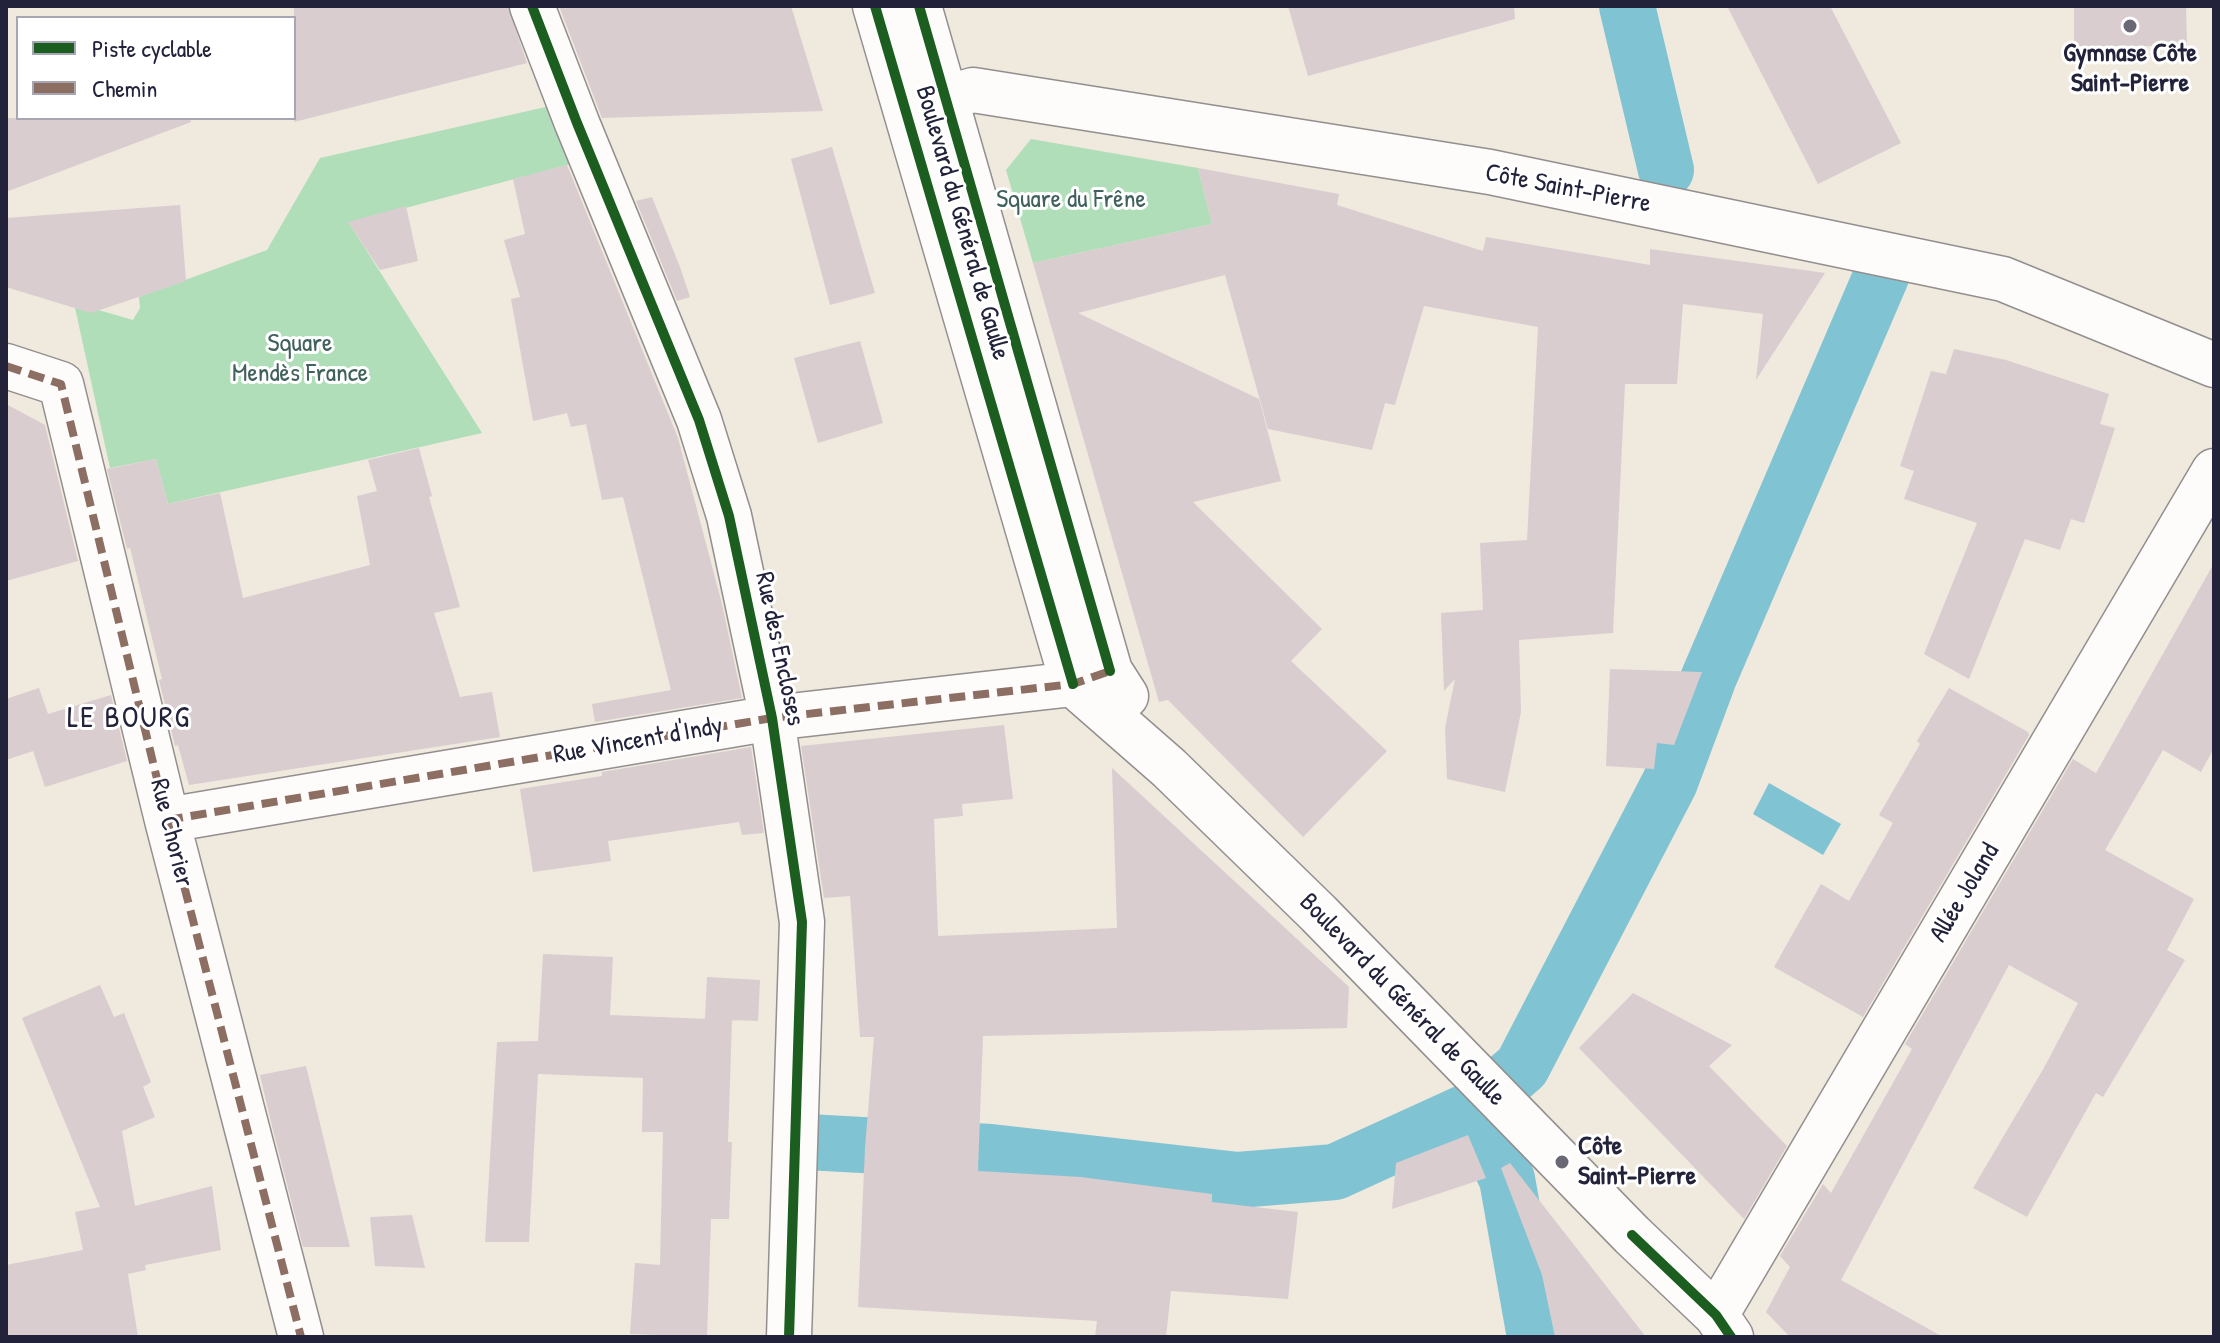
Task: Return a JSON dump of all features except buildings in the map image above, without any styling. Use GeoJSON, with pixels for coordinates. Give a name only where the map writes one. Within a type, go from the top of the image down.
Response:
{"type":"FeatureCollection","features":[{"type":"Feature","properties":{"kind":"street","name":"Rue des Encloses"},"geometry":{"type":"LineString","coordinates":[[532,6],[699,420],[729,516],[772,718],[802,922],[789,1337]]}},
{"type":"Feature","properties":{"kind":"street","name":"Boulevard du Général de Gaulle"},"geometry":{"type":"LineString","coordinates":[[875,6],[925,104],[1092,678],[1169,768],[1318,913],[1724,1326]]}},
{"type":"Feature","properties":{"kind":"street","name":"Boulevard du Général de Gaulle"},"geometry":{"type":"LineString","coordinates":[[919,6],[925,104]]}},
{"type":"Feature","properties":{"kind":"street","name":"Côte Saint-Pierre"},"geometry":{"type":"LineString","coordinates":[[925,104],[973,90],[1490,172],[2003,279],[2214,365]]}},
{"type":"Feature","properties":{"kind":"street","name":"Rue Chorier"},"geometry":{"type":"LineString","coordinates":[[6,366],[61,384],[167,820],[301,1337]]}},
{"type":"Feature","properties":{"kind":"street","name":"Allée Joland"},"geometry":{"type":"LineString","coordinates":[[1724,1326],[2214,471]]}},
{"type":"Feature","properties":{"kind":"street","name":"Rue Vincent d'Indy"},"geometry":{"type":"LineString","coordinates":[[167,820],[772,718],[1092,678]]}},
{"type":"Feature","properties":{"kind":"green space","name":"Square Mendès France"},"geometry":{"type":"Polygon","coordinates":[[[550,106],[571,164],[349,223],[482,433],[168,504],[156,459],[110,468],[74,303],[133,320],[140,308],[139,297],[267,250],[320,158],[550,106]]]}},
{"type":"Feature","properties":{"kind":"green space","name":"Square du Frêne"},"geometry":{"type":"Polygon","coordinates":[[[1031,139],[1198,168],[1212,224],[1033,263],[1006,170],[1031,139]]]}},
{"type":"Feature","properties":{"kind":"water"},"geometry":{"type":"Polygon","coordinates":[[[1769,783],[1841,824],[1823,855],[1753,814],[1769,783]]]}},
{"type":"Feature","properties":{"kind":"waterway"},"geometry":{"type":"LineString","coordinates":[[1627,6],[1666,170]]}},
{"type":"Feature","properties":{"kind":"waterway"},"geometry":{"type":"LineString","coordinates":[[807,1142],[991,1152],[1238,1180],[1335,1172],[1473,1109],[1522,1067],[1670,782],[1709,677],[1882,274]]}},
{"type":"Feature","properties":{"kind":"waterway"},"geometry":{"type":"LineString","coordinates":[[1473,1109],[1507,1179],[1535,1337]]}},
{"type":"Feature","properties":{"kind":"marked path"},"geometry":{"type":"LineString","coordinates":[[6,366],[61,384],[167,820],[301,1337]]}},
{"type":"Feature","properties":{"kind":"marked path"},"geometry":{"type":"LineString","coordinates":[[167,820],[772,718],[1073,684],[1110,671]]}},
{"type":"Feature","properties":{"kind":"cycle path"},"geometry":{"type":"LineString","coordinates":[[532,6],[699,420],[729,516],[772,718],[802,922],[789,1337]]}},
{"type":"Feature","properties":{"kind":"cycle path"},"geometry":{"type":"LineString","coordinates":[[875,6],[1073,684]]}},
{"type":"Feature","properties":{"kind":"cycle path"},"geometry":{"type":"LineString","coordinates":[[919,6],[1110,671]]}},
{"type":"Feature","properties":{"kind":"cycle path"},"geometry":{"type":"LineString","coordinates":[[1632,1235],[1716,1315],[1731,1337]]}},
{"type":"Feature","properties":{"kind":"place","name":"Gymnase Côte Saint-Pierre"},"geometry":{"type":"Point","coordinates":[2130,26]}},
{"type":"Feature","properties":{"kind":"place","name":"Côte Saint-Pierre"},"geometry":{"type":"Point","coordinates":[1562,1162]}},
{"type":"Feature","properties":{"kind":"district","name":"LE BOURG"},"geometry":{"type":"Point","coordinates":[129,719]}}]}
